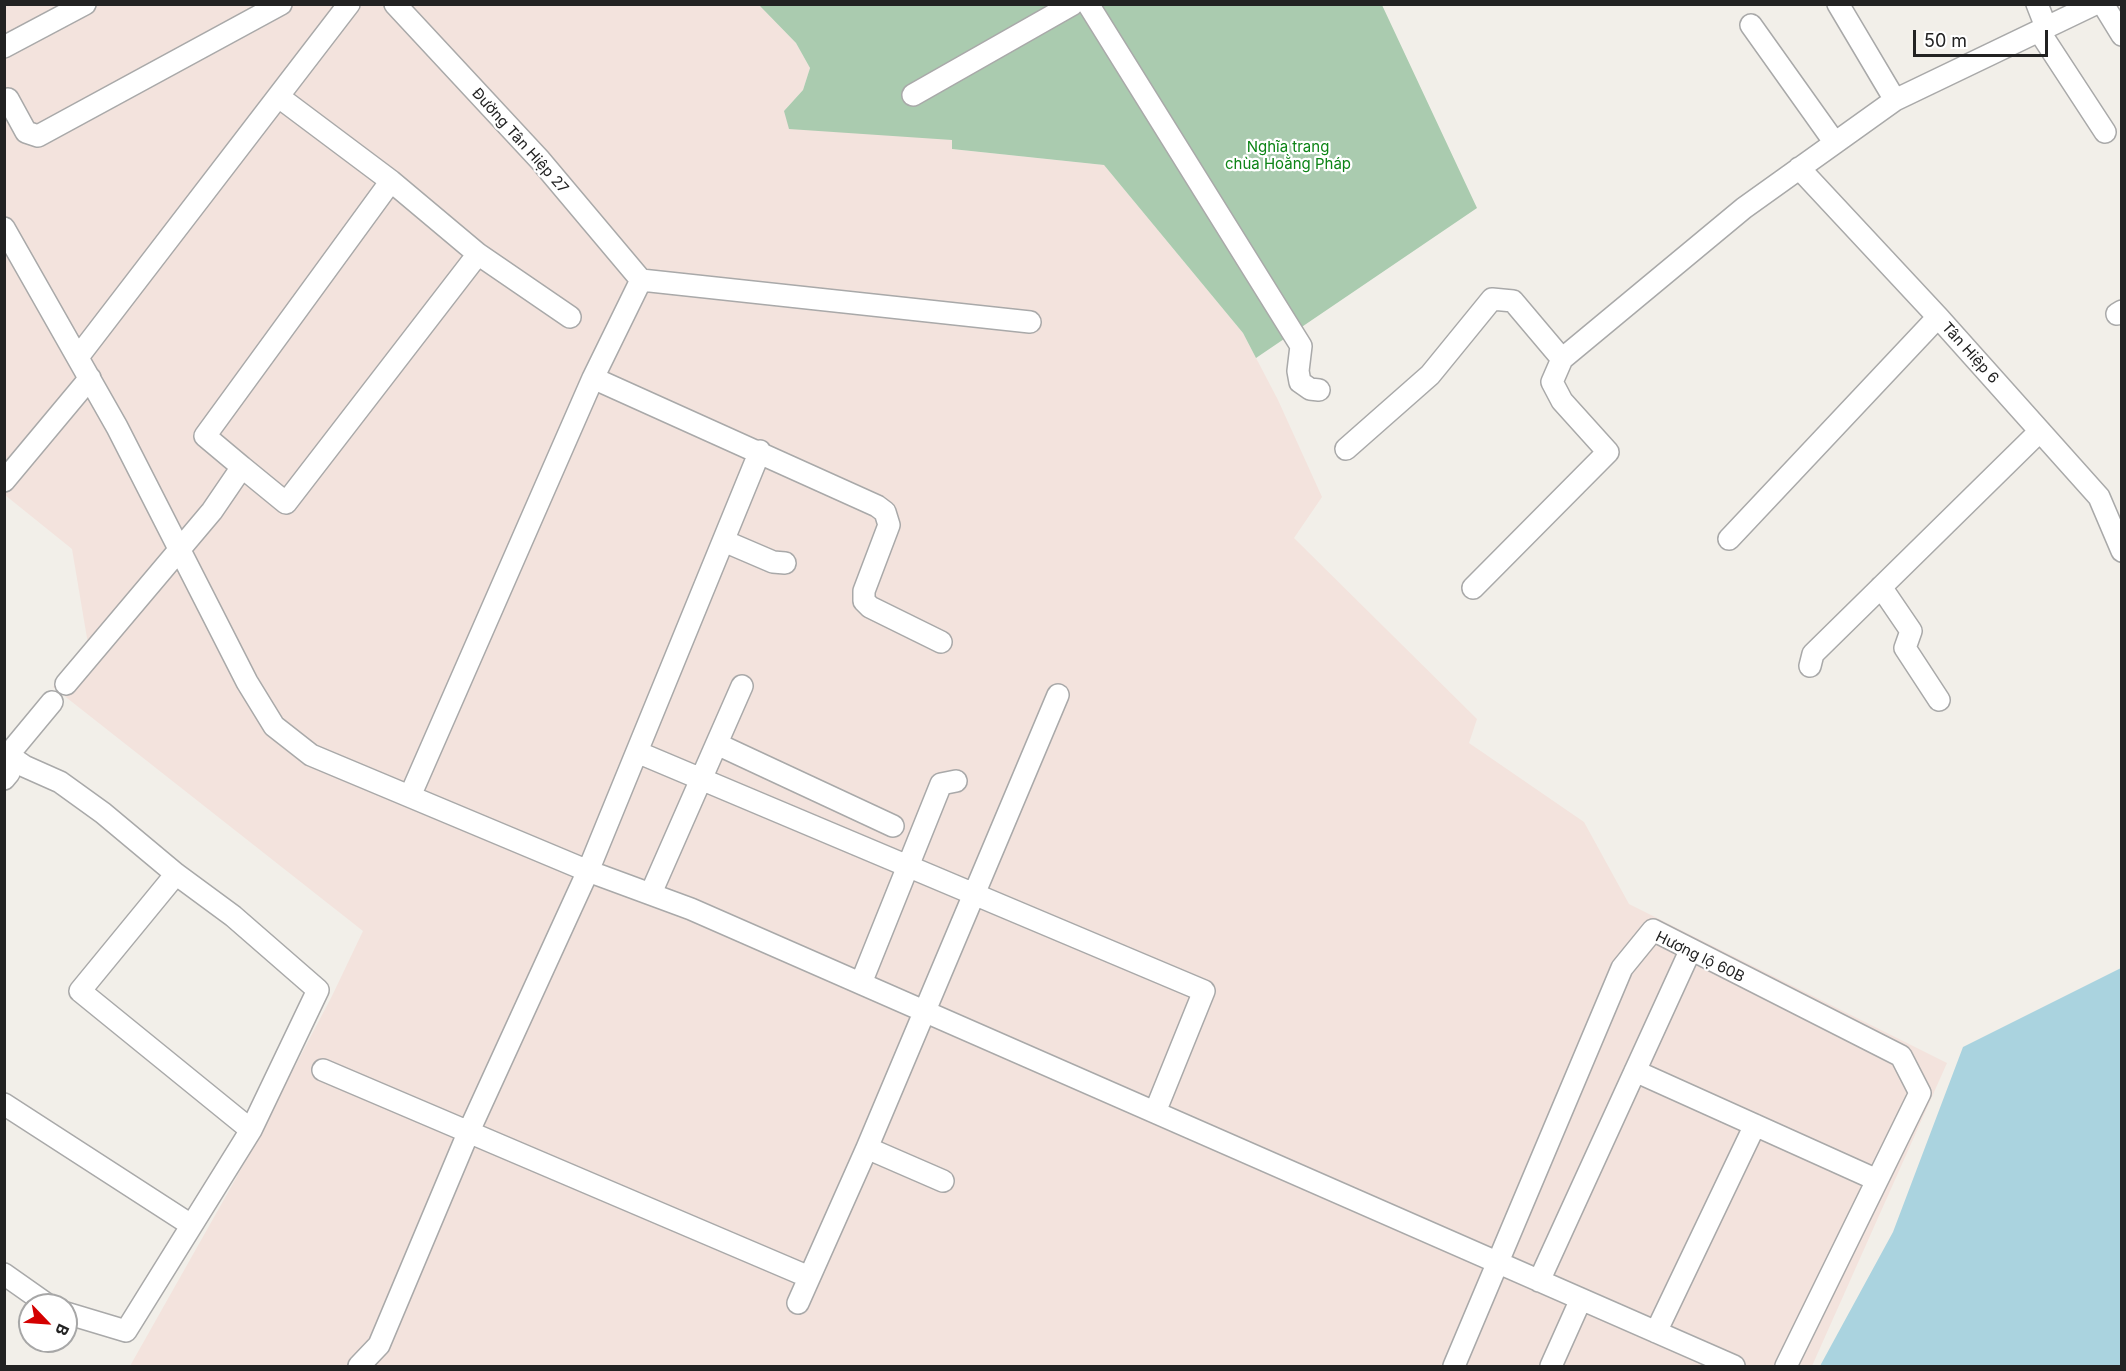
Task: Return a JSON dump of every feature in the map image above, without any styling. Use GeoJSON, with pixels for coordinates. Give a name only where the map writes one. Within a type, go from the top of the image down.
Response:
{"type":"FeatureCollection","features":[{"type":"Feature","properties":{"kind":"street"},"geometry":{"type":"LineString","coordinates":[[4,47],[85,4]]}},
{"type":"Feature","properties":{"kind":"street"},"geometry":{"type":"LineString","coordinates":[[6,98],[26,132],[38,136],[281,4]]}},
{"type":"Feature","properties":{"kind":"street"},"geometry":{"type":"LineString","coordinates":[[78,357],[349,4]]}},
{"type":"Feature","properties":{"kind":"street","name":"Đường Tân Hiệp 27"},"geometry":{"type":"LineString","coordinates":[[395,4],[540,160],[641,280]]}},
{"type":"Feature","properties":{"kind":"street"},"geometry":{"type":"LineString","coordinates":[[913,95],[1073,4]]}},
{"type":"Feature","properties":{"kind":"street"},"geometry":{"type":"LineString","coordinates":[[1088,4],[1301,346],[1298,371],[1300,382],[1310,389],[1319,390]]}},
{"type":"Feature","properties":{"kind":"street"},"geometry":{"type":"LineString","coordinates":[[1838,4],[1895,100]]}},
{"type":"Feature","properties":{"kind":"street"},"geometry":{"type":"LineString","coordinates":[[2037,4],[2043,29],[2105,132]]}},
{"type":"Feature","properties":{"kind":"street"},"geometry":{"type":"LineString","coordinates":[[1473,588],[1608,452],[1562,401],[1552,382],[1562,359],[1743,208],[1895,100],[2095,4]]}},
{"type":"Feature","properties":{"kind":"street"},"geometry":{"type":"LineString","coordinates":[[2103,4],[2121,35]]}},
{"type":"Feature","properties":{"kind":"street"},"geometry":{"type":"LineString","coordinates":[[1751,25],[1834,143]]}},
{"type":"Feature","properties":{"kind":"street"},"geometry":{"type":"LineString","coordinates":[[279,97],[391,181],[478,254],[570,317]]}},
{"type":"Feature","properties":{"kind":"street","name":"Tân Hiệp 6"},"geometry":{"type":"LineString","coordinates":[[1799,168],[1938,317],[2099,497],[2121,551]]}},
{"type":"Feature","properties":{"kind":"street"},"geometry":{"type":"LineString","coordinates":[[391,181],[205,436],[242,468],[286,503],[478,254]]}},
{"type":"Feature","properties":{"kind":"street"},"geometry":{"type":"LineString","coordinates":[[4,228],[90,378],[180,546],[247,682],[274,726],[311,755],[588,871],[651,893],[861,983],[1734,1366]]}},
{"type":"Feature","properties":{"kind":"street"},"geometry":{"type":"LineString","coordinates":[[410,796],[593,378],[641,280],[1030,321]]}},
{"type":"Feature","properties":{"kind":"street"},"geometry":{"type":"LineString","coordinates":[[1346,449],[1430,375],[1492,298],[1514,301],[1562,359]]}},
{"type":"Feature","properties":{"kind":"street"},"geometry":{"type":"LineString","coordinates":[[1729,539],[1938,317]]}},
{"type":"Feature","properties":{"kind":"street"},"geometry":{"type":"LineString","coordinates":[[4,481],[90,378]]}},
{"type":"Feature","properties":{"kind":"street"},"geometry":{"type":"LineString","coordinates":[[593,378],[760,451],[878,506],[885,513],[889,525],[864,591],[864,601],[870,608],[941,642]]}},
{"type":"Feature","properties":{"kind":"street"},"geometry":{"type":"LineString","coordinates":[[1810,666],[1813,654],[2040,431]]}},
{"type":"Feature","properties":{"kind":"street"},"geometry":{"type":"LineString","coordinates":[[359,1366],[379,1345],[470,1131],[588,871],[760,451]]}},
{"type":"Feature","properties":{"kind":"street"},"geometry":{"type":"LineString","coordinates":[[66,684],[180,546],[212,511],[242,468]]}},
{"type":"Feature","properties":{"kind":"street"},"geometry":{"type":"LineString","coordinates":[[724,541],[773,562],[785,563]]}},
{"type":"Feature","properties":{"kind":"street"},"geometry":{"type":"LineString","coordinates":[[1881,587],[1911,631],[1905,648],[1939,700]]}},
{"type":"Feature","properties":{"kind":"street"},"geometry":{"type":"LineString","coordinates":[[651,893],[742,686]]}},
{"type":"Feature","properties":{"kind":"street"},"geometry":{"type":"LineString","coordinates":[[798,1302],[867,1148],[1058,695]]}},
{"type":"Feature","properties":{"kind":"street"},"geometry":{"type":"LineString","coordinates":[[6,754],[52,702]]}},
{"type":"Feature","properties":{"kind":"street"},"geometry":{"type":"LineString","coordinates":[[717,744],[893,826]]}},
{"type":"Feature","properties":{"kind":"street"},"geometry":{"type":"LineString","coordinates":[[637,752],[1204,991],[1155,1112]]}},
{"type":"Feature","properties":{"kind":"street"},"geometry":{"type":"LineString","coordinates":[[4,779],[9,773],[6,754]]}},
{"type":"Feature","properties":{"kind":"street"},"geometry":{"type":"LineString","coordinates":[[6,754],[24,766],[60,782],[104,813],[176,874],[233,916],[318,990],[251,1130],[126,1331],[78,1317]]}},
{"type":"Feature","properties":{"kind":"street"},"geometry":{"type":"LineString","coordinates":[[861,983],[941,784],[956,781]]}},
{"type":"Feature","properties":{"kind":"street"},"geometry":{"type":"LineString","coordinates":[[176,874],[80,991],[251,1130]]}},
{"type":"Feature","properties":{"kind":"street","name":"Hương lộ 60B"},"geometry":{"type":"LineString","coordinates":[[1498,1262],[1622,968],[1653,930],[1690,951],[1901,1056],[1920,1093],[1786,1366]]}},
{"type":"Feature","properties":{"kind":"street"},"geometry":{"type":"LineString","coordinates":[[1539,1281],[1690,951]]}},
{"type":"Feature","properties":{"kind":"street"},"geometry":{"type":"LineString","coordinates":[[323,1070],[809,1276]]}},
{"type":"Feature","properties":{"kind":"street"},"geometry":{"type":"LineString","coordinates":[[1635,1071],[1877,1180]]}},
{"type":"Feature","properties":{"kind":"street"},"geometry":{"type":"LineString","coordinates":[[4,1104],[191,1225]]}},
{"type":"Feature","properties":{"kind":"street"},"geometry":{"type":"LineString","coordinates":[[1656,1332],[1755,1125]]}},
{"type":"Feature","properties":{"kind":"street"},"geometry":{"type":"LineString","coordinates":[[867,1148],[943,1181]]}},
{"type":"Feature","properties":{"kind":"street"},"geometry":{"type":"LineString","coordinates":[[1454,1366],[1498,1262]]}},
{"type":"Feature","properties":{"kind":"street"},"geometry":{"type":"LineString","coordinates":[[4,1274],[31,1293]]}},
{"type":"Feature","properties":{"kind":"street"},"geometry":{"type":"LineString","coordinates":[[1551,1366],[1581,1299]]}},
{"type":"Feature","properties":{"kind":"shaded area"},"geometry":{"type":"Polygon","coordinates":[[[4,5],[759,5],[796,43],[810,68],[803,90],[784,111],[952,140],[952,149],[1104,165],[1243,333],[1278,400],[1322,497],[1294,538],[1477,719],[1469,743],[1584,822],[1629,904],[1947,1063],[1812,1366],[130,1366],[235,1180],[332,996],[363,931],[53,687],[88,644],[72,549],[5,495],[4,5]]]}},
{"type":"Feature","properties":{"kind":"green space","name":"Nghĩa trang chùa Hoằng Pháp"},"geometry":{"type":"Polygon","coordinates":[[[759,5],[1382,5],[1477,208],[1256,358],[1243,333],[1104,165],[952,149],[952,140],[789,129],[784,111],[803,90],[810,68],[796,43],[759,5]]]}},
{"type":"Feature","properties":{"kind":"water"},"geometry":{"type":"Polygon","coordinates":[[[2121,968],[2121,1366],[1820,1366],[1893,1232],[1963,1047],[2121,968]]]}}]}
